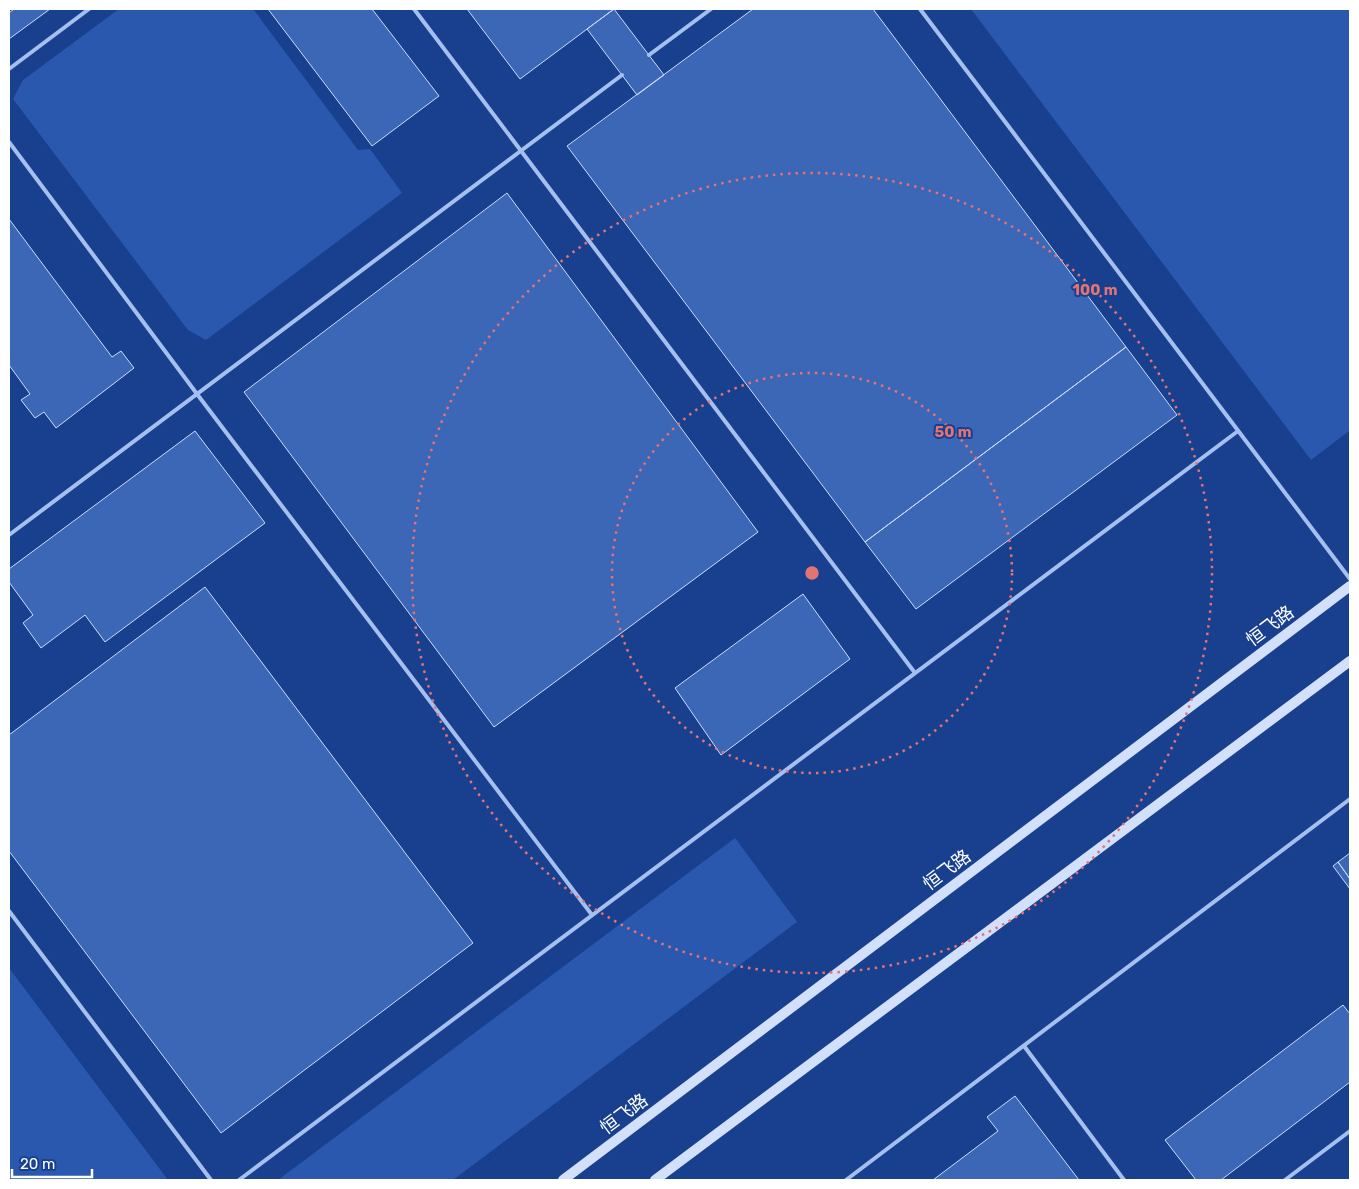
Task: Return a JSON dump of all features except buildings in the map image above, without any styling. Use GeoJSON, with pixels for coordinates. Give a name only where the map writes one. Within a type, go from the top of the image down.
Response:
{"type":"FeatureCollection","features":[{"type":"Feature","properties":{"kind":"main road","name":"恒飞路"},"geometry":{"type":"LineString","coordinates":[[563,1180],[1350,586]]}},
{"type":"Feature","properties":{"kind":"main road"},"geometry":{"type":"LineString","coordinates":[[655,1180],[1350,661]]}},
{"type":"Feature","properties":{"kind":"lane"},"geometry":{"type":"LineString","coordinates":[[9,69],[89,9]]}},
{"type":"Feature","properties":{"kind":"lane"},"geometry":{"type":"LineString","coordinates":[[414,9],[915,673]]}},
{"type":"Feature","properties":{"kind":"lane"},"geometry":{"type":"LineString","coordinates":[[649,55],[711,9]]}},
{"type":"Feature","properties":{"kind":"lane"},"geometry":{"type":"LineString","coordinates":[[920,9],[1350,579]]}},
{"type":"Feature","properties":{"kind":"lane"},"geometry":{"type":"LineString","coordinates":[[9,535],[622,75]]}},
{"type":"Feature","properties":{"kind":"lane"},"geometry":{"type":"LineString","coordinates":[[9,142],[197,394],[592,915]]}},
{"type":"Feature","properties":{"kind":"lane"},"geometry":{"type":"LineString","coordinates":[[239,1180],[1238,431]]}},
{"type":"Feature","properties":{"kind":"lane"},"geometry":{"type":"LineString","coordinates":[[846,1180],[1350,800]]}},
{"type":"Feature","properties":{"kind":"lane"},"geometry":{"type":"LineString","coordinates":[[9,911],[211,1180]]}},
{"type":"Feature","properties":{"kind":"lane"},"geometry":{"type":"LineString","coordinates":[[1024,1046],[1124,1180]]}},
{"type":"Feature","properties":{"kind":"lane"},"geometry":{"type":"LineString","coordinates":[[1285,1180],[1350,1131]]}},
{"type":"Feature","properties":{"kind":"shaded area"},"geometry":{"type":"Polygon","coordinates":[[[119,9],[253,9],[358,150],[370,149],[402,193],[206,340],[188,330],[13,99],[23,80],[119,9]]]}},
{"type":"Feature","properties":{"kind":"shaded area"},"geometry":{"type":"Polygon","coordinates":[[[971,9],[1350,9],[1350,432],[1311,460],[971,9]]]}},
{"type":"Feature","properties":{"kind":"shaded area"},"geometry":{"type":"Polygon","coordinates":[[[735,838],[797,922],[453,1180],[278,1180],[735,838]]]}},
{"type":"Feature","properties":{"kind":"shaded area"},"geometry":{"type":"Polygon","coordinates":[[[9,968],[168,1180],[9,1180],[9,968]]]}}]}
